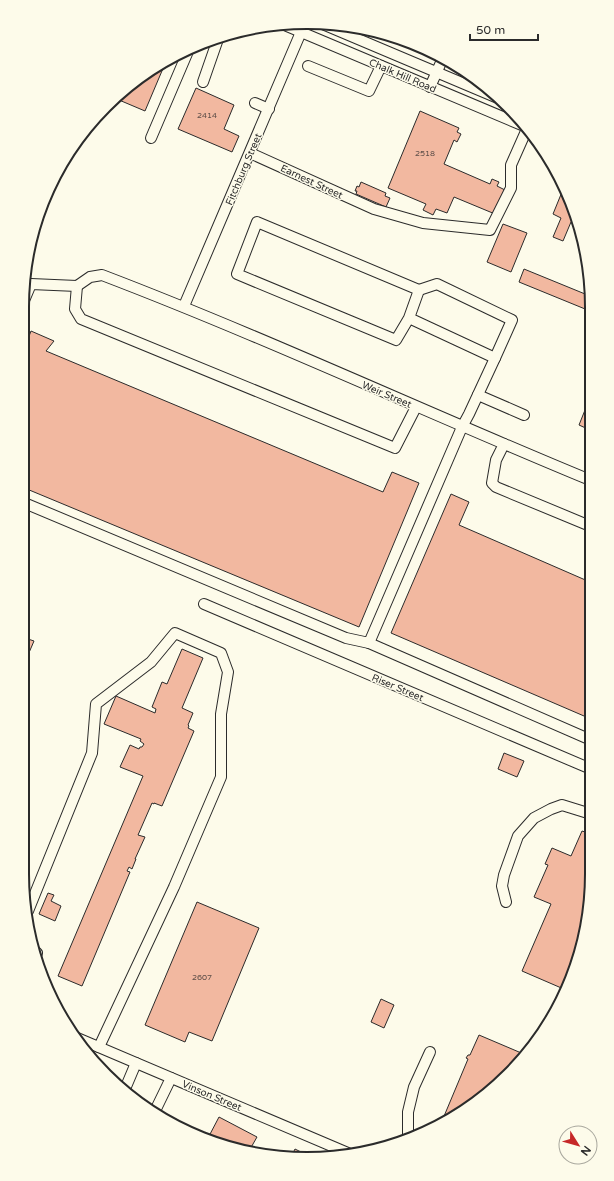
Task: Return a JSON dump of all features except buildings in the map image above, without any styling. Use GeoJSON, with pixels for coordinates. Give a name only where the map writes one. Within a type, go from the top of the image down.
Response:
{"type":"FeatureCollection","features":[{"type":"Feature","properties":{"kind":"street","name":"Chalk Hill Road"},"geometry":{"type":"LineString","coordinates":[[295,30],[514,122]]}},
{"type":"Feature","properties":{"kind":"street","name":"Chalk Hill Road"},"geometry":{"type":"LineString","coordinates":[[338,31],[481,90]]}},
{"type":"Feature","properties":{"kind":"street","name":"Fitchburg Street"},"geometry":{"type":"LineString","coordinates":[[184,306],[301,32]]}},
{"type":"Feature","properties":{"kind":"street"},"geometry":{"type":"LineString","coordinates":[[203,82],[216,45]]}},
{"type":"Feature","properties":{"kind":"street"},"geometry":{"type":"LineString","coordinates":[[151,138],[185,57]]}},
{"type":"Feature","properties":{"kind":"street"},"geometry":{"type":"LineString","coordinates":[[430,87],[440,63]]}},
{"type":"Feature","properties":{"kind":"street"},"geometry":{"type":"LineString","coordinates":[[308,66],[369,91],[381,66]]}},
{"type":"Feature","properties":{"kind":"street"},"geometry":{"type":"LineString","coordinates":[[255,103],[269,109]]}},
{"type":"Feature","properties":{"kind":"street","name":"Earnest Street"},"geometry":{"type":"LineString","coordinates":[[250,153],[374,209],[423,223],[490,230],[511,188],[511,165],[525,134]]}},
{"type":"Feature","properties":{"kind":"street"},"geometry":{"type":"LineString","coordinates":[[369,643],[462,426],[478,395],[512,320],[437,284],[419,290],[257,222],[237,274],[396,340],[409,318],[419,290]]}},
{"type":"Feature","properties":{"kind":"street","name":"Weir Street"},"geometry":{"type":"LineString","coordinates":[[77,286],[90,277],[102,275],[184,306],[416,407],[585,478]]}},
{"type":"Feature","properties":{"kind":"street"},"geometry":{"type":"LineString","coordinates":[[30,286],[31,284],[77,286],[75,309],[81,319],[395,448],[416,407]]}},
{"type":"Feature","properties":{"kind":"street"},"geometry":{"type":"LineString","coordinates":[[409,318],[495,358]]}},
{"type":"Feature","properties":{"kind":"street"},"geometry":{"type":"LineString","coordinates":[[478,395],[524,415]]}},
{"type":"Feature","properties":{"kind":"street"},"geometry":{"type":"LineString","coordinates":[[504,444],[496,460],[492,483],[496,487],[585,524]]}},
{"type":"Feature","properties":{"kind":"street"},"geometry":{"type":"LineString","coordinates":[[29,505],[346,638],[369,643],[585,737]]}},
{"type":"Feature","properties":{"kind":"street","name":"Riser Street"},"geometry":{"type":"LineString","coordinates":[[204,604],[585,766]]}},
{"type":"Feature","properties":{"kind":"street"},"geometry":{"type":"LineString","coordinates":[[31,904],[92,753],[96,704],[151,662],[175,633],[221,653],[228,672],[222,714],[221,777],[174,887],[99,1047]]}},
{"type":"Feature","properties":{"kind":"street"},"geometry":{"type":"LineString","coordinates":[[506,902],[502,886],[504,875],[518,836],[534,818],[562,805],[585,812]]}},
{"type":"Feature","properties":{"kind":"street","name":"Vinson Street"},"geometry":{"type":"LineString","coordinates":[[85,1041],[341,1150]]}},
{"type":"Feature","properties":{"kind":"street"},"geometry":{"type":"LineString","coordinates":[[408,1133],[408,1112],[414,1087],[430,1052]]}},
{"type":"Feature","properties":{"kind":"street"},"geometry":{"type":"LineString","coordinates":[[127,1085],[136,1063]]}},
{"type":"Feature","properties":{"kind":"street"},"geometry":{"type":"LineString","coordinates":[[157,1108],[171,1078]]}}]}
